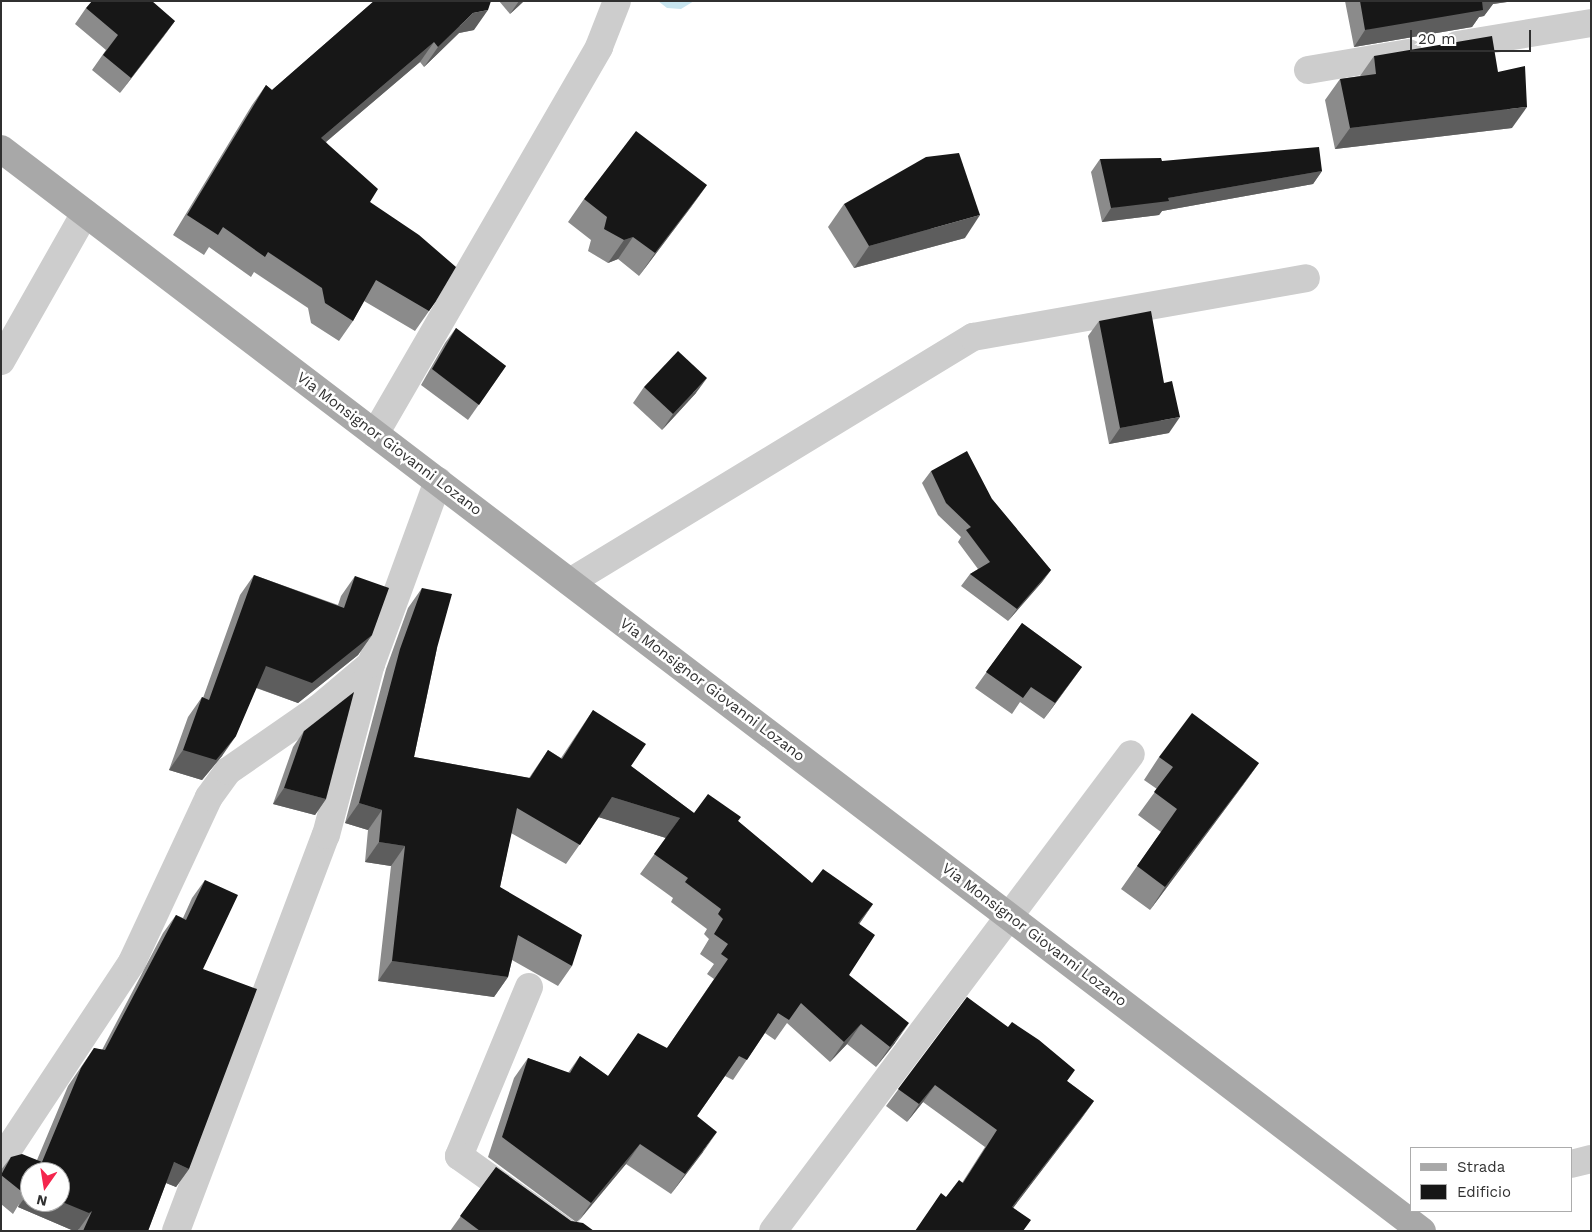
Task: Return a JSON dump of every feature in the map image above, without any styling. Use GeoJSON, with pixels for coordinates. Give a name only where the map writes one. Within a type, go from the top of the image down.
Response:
{"type":"FeatureCollection","features":[{"type":"Feature","properties":{"kind":"main road","name":"Via Monsignor Giovanni Lozano"},"geometry":{"type":"LineString","coordinates":[[1,149],[1010,918],[1413,1219]]}},
{"type":"Feature","properties":{"kind":"street"},"geometry":{"type":"LineString","coordinates":[[376,434],[599,47],[616,1]]}},
{"type":"Feature","properties":{"kind":"street"},"geometry":{"type":"LineString","coordinates":[[1308,70],[1591,23]]}},
{"type":"Feature","properties":{"kind":"street"},"geometry":{"type":"LineString","coordinates":[[1,361],[85,213]]}},
{"type":"Feature","properties":{"kind":"street"},"geometry":{"type":"LineString","coordinates":[[570,582],[972,337],[1306,278]]}},
{"type":"Feature","properties":{"kind":"street"},"geometry":{"type":"LineString","coordinates":[[176,1231],[326,835],[371,664],[438,481]]}},
{"type":"Feature","properties":{"kind":"street"},"geometry":{"type":"LineString","coordinates":[[1,1160],[132,962],[209,797],[228,771],[319,708],[371,664]]}},
{"type":"Feature","properties":{"kind":"street"},"geometry":{"type":"LineString","coordinates":[[773,1231],[1010,918],[1131,754]]}},
{"type":"Feature","properties":{"kind":"street"},"geometry":{"type":"LineString","coordinates":[[529,988],[459,1156],[564,1231]]}},
{"type":"Feature","properties":{"kind":"street"},"geometry":{"type":"LineString","coordinates":[[1572,1164],[1591,1158]]}},
{"type":"Feature","properties":{"kind":"water"},"geometry":{"type":"Polygon","coordinates":[[[658,1],[694,1],[681,9],[667,8],[658,1]]]}},
{"type":"Feature","properties":{"kind":"building"},"geometry":{"type":"Polygon","coordinates":[[[92,1],[152,1],[175,21],[131,78],[103,55],[118,35],[86,8],[92,1]]]}},
{"type":"Feature","properties":{"kind":"building"},"geometry":{"type":"Polygon","coordinates":[[[374,1],[491,1],[488,10],[473,13],[438,47],[434,42],[321,138],[378,189],[370,202],[419,235],[456,267],[429,311],[376,280],[353,321],[325,303],[322,288],[268,252],[265,257],[223,227],[218,235],[187,215],[266,85],[272,90],[374,1]]]}},
{"type":"Feature","properties":{"kind":"building"},"geometry":{"type":"Polygon","coordinates":[[[1360,1],[1482,1],[1483,10],[1365,30],[1360,1]]]}},
{"type":"Feature","properties":{"kind":"building"},"geometry":{"type":"Polygon","coordinates":[[[1492,36],[1498,72],[1525,66],[1527,107],[1350,128],[1340,79],[1376,74],[1374,56],[1492,36]]]}},
{"type":"Feature","properties":{"kind":"building"},"geometry":{"type":"Polygon","coordinates":[[[636,131],[707,185],[655,253],[633,237],[624,240],[604,229],[607,217],[584,199],[636,131]]]}},
{"type":"Feature","properties":{"kind":"building"},"geometry":{"type":"Polygon","coordinates":[[[1319,147],[1322,171],[1168,198],[1169,201],[1111,208],[1100,159],[1161,158],[1162,161],[1319,147]]]}},
{"type":"Feature","properties":{"kind":"building"},"geometry":{"type":"Polygon","coordinates":[[[959,153],[980,215],[869,246],[844,204],[926,157],[959,153]]]}},
{"type":"Feature","properties":{"kind":"building"},"geometry":{"type":"Polygon","coordinates":[[[1151,311],[1164,383],[1172,381],[1180,417],[1120,428],[1099,321],[1151,311]]]}},
{"type":"Feature","properties":{"kind":"building"},"geometry":{"type":"Polygon","coordinates":[[[456,328],[506,366],[479,405],[432,369],[456,328]]]}},
{"type":"Feature","properties":{"kind":"building"},"geometry":{"type":"Polygon","coordinates":[[[678,351],[707,378],[673,414],[644,387],[678,351]]]}},
{"type":"Feature","properties":{"kind":"building"},"geometry":{"type":"Polygon","coordinates":[[[967,451],[992,499],[1051,570],[1017,609],[970,574],[990,562],[966,530],[971,527],[946,503],[931,471],[967,451]]]}},
{"type":"Feature","properties":{"kind":"building"},"geometry":{"type":"Polygon","coordinates":[[[254,575],[344,608],[355,576],[389,588],[372,635],[312,683],[266,666],[236,736],[216,760],[183,750],[202,697],[209,700],[254,575]]]}},
{"type":"Feature","properties":{"kind":"building"},"geometry":{"type":"Polygon","coordinates":[[[422,588],[452,594],[437,648],[414,757],[530,778],[548,750],[562,759],[593,710],[646,744],[631,766],[694,813],[708,794],[741,817],[738,821],[812,883],[823,869],[873,904],[858,923],[875,935],[849,975],[909,1023],[890,1047],[861,1024],[844,1042],[801,1003],[789,1020],[778,1013],[747,1060],[739,1056],[697,1116],[717,1132],[685,1174],[640,1144],[591,1203],[502,1137],[528,1058],[570,1073],[580,1056],[608,1076],[638,1033],[667,1048],[728,959],[721,954],[728,944],[714,934],[723,919],[718,914],[721,909],[685,882],[688,878],[654,854],[680,818],[612,797],[580,845],[517,808],[500,887],[582,935],[572,966],[518,935],[508,977],[392,961],[405,846],[379,842],[382,810],[359,803],[400,649],[422,588]]]}},
{"type":"Feature","properties":{"kind":"building"},"geometry":{"type":"Polygon","coordinates":[[[1022,623],[1082,667],[1055,703],[1031,687],[1023,698],[986,672],[1022,623]]]}},
{"type":"Feature","properties":{"kind":"building"},"geometry":{"type":"Polygon","coordinates":[[[354,692],[326,799],[284,788],[304,731],[354,692]]]}},
{"type":"Feature","properties":{"kind":"building"},"geometry":{"type":"Polygon","coordinates":[[[1192,713],[1259,763],[1165,887],[1137,866],[1177,809],[1154,792],[1173,767],[1159,757],[1192,713]]]}},
{"type":"Feature","properties":{"kind":"building"},"geometry":{"type":"Polygon","coordinates":[[[205,880],[238,895],[203,969],[257,989],[189,1169],[174,1162],[148,1231],[83,1231],[92,1211],[89,1213],[70,1205],[70,1162],[42,1162],[81,1068],[94,1048],[105,1050],[176,915],[186,920],[205,880]]]}},
{"type":"Feature","properties":{"kind":"building"},"geometry":{"type":"Polygon","coordinates":[[[967,997],[1008,1027],[1012,1022],[1039,1040],[1075,1070],[1067,1081],[1094,1101],[1012,1207],[1031,1220],[1023,1231],[915,1231],[941,1193],[946,1197],[959,1180],[963,1183],[997,1130],[935,1085],[919,1104],[898,1089],[967,997]]]}},
{"type":"Feature","properties":{"kind":"building"},"geometry":{"type":"Polygon","coordinates":[[[22,1154],[42,1162],[20,1162],[20,1190],[1,1175],[11,1157],[22,1154]]]}},
{"type":"Feature","properties":{"kind":"building"},"geometry":{"type":"Polygon","coordinates":[[[496,1167],[571,1221],[583,1223],[594,1231],[480,1231],[460,1216],[496,1167]]]}}]}
